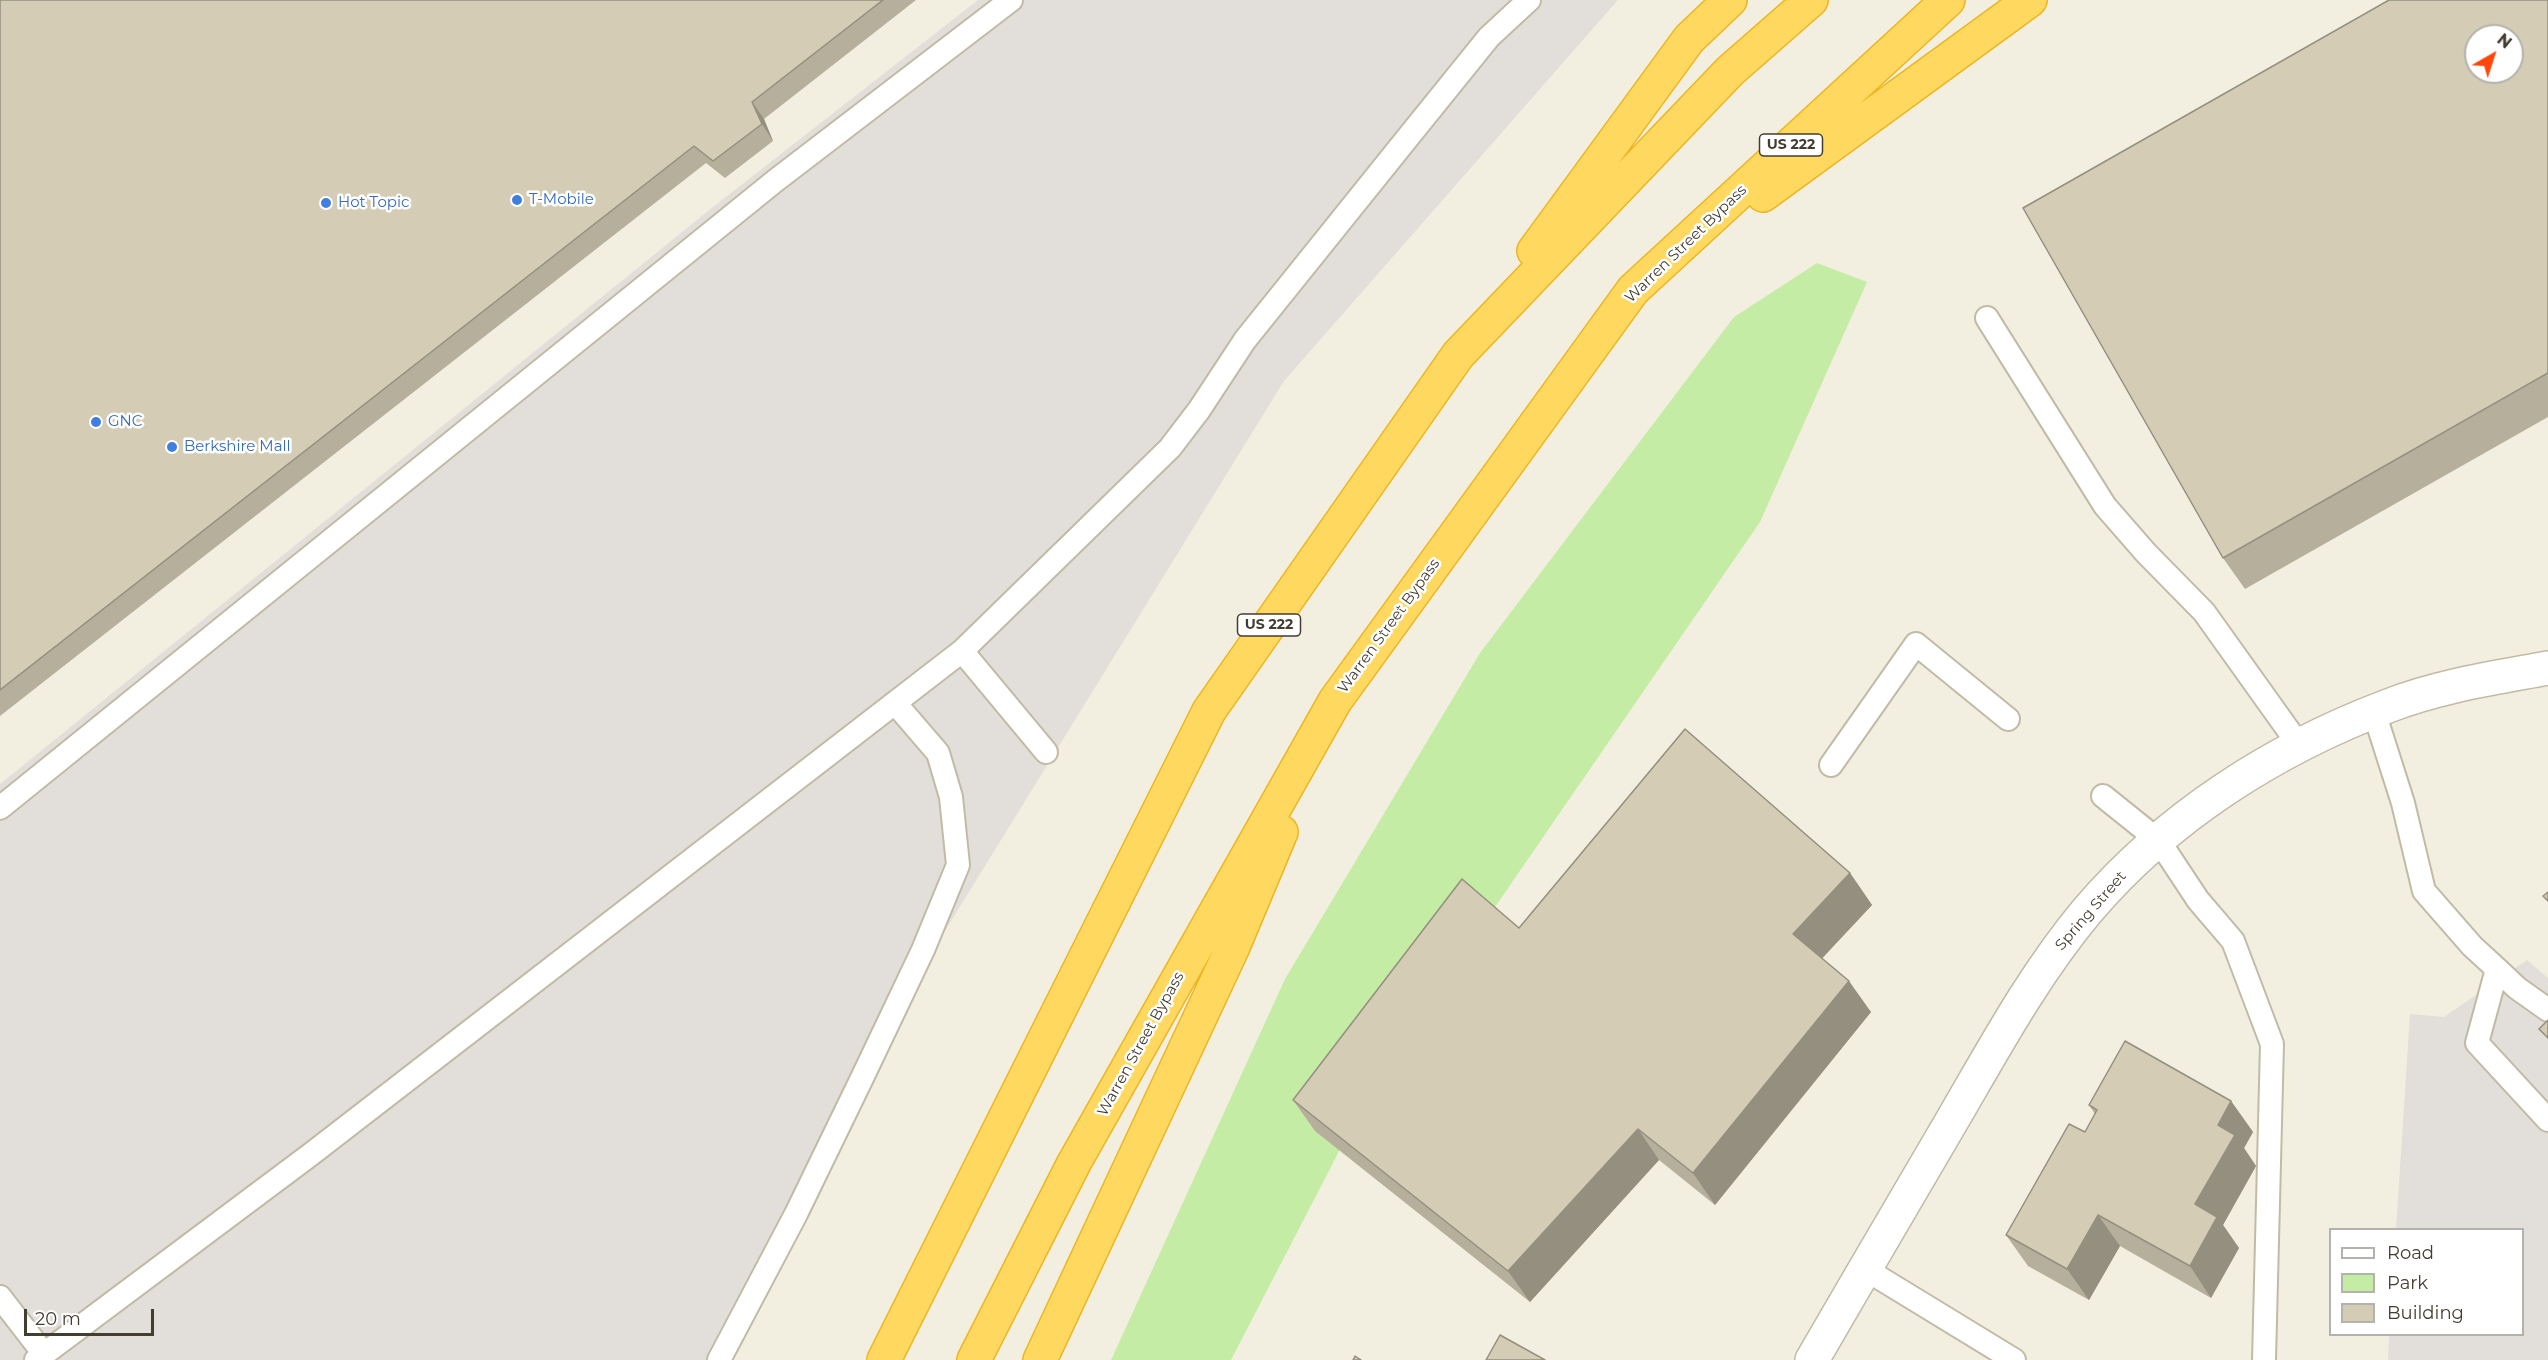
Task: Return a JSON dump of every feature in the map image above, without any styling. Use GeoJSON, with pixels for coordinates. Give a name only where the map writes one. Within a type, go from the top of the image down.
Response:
{"type":"FeatureCollection","features":[{"type":"Feature","properties":{"kind":"highway"},"geometry":{"type":"LineString","coordinates":[[1458,355],[1689,39],[1730,0]]}},
{"type":"Feature","properties":{"kind":"highway","name":"US 222"},"geometry":{"type":"LineString","coordinates":[[884,1360],[1209,711],[1458,355],[1730,71],[1811,0]]}},
{"type":"Feature","properties":{"kind":"highway","name":"Warren Street Bypass"},"geometry":{"type":"LineString","coordinates":[[974,1360],[1074,1163],[1335,701],[1633,290],[1948,0]]}},
{"type":"Feature","properties":{"kind":"highway"},"geometry":{"type":"LineString","coordinates":[[1633,290],[2030,0]]}},
{"type":"Feature","properties":{"kind":"highway"},"geometry":{"type":"LineString","coordinates":[[1040,1360],[1232,949],[1335,701]]}},
{"type":"Feature","properties":{"kind":"street","name":"Spring Street"},"geometry":{"type":"LineString","coordinates":[[1812,1360],[2014,1014],[2052,956],[2089,909],[2159,841],[2199,807],[2260,766],[2324,732],[2374,712],[2459,685],[2548,669]]}},
{"type":"Feature","properties":{"kind":"lane"},"geometry":{"type":"LineString","coordinates":[[0,808],[775,181],[1011,0]]}},
{"type":"Feature","properties":{"kind":"lane"},"geometry":{"type":"LineString","coordinates":[[0,1297],[40,1357],[310,1155],[962,651],[1170,448],[1199,410],[1245,340],[1489,37],[1529,0]]}},
{"type":"Feature","properties":{"kind":"lane"},"geometry":{"type":"LineString","coordinates":[[1987,318],[2105,506],[2145,553],[2204,612],[2300,745]]}},
{"type":"Feature","properties":{"kind":"lane"},"geometry":{"type":"LineString","coordinates":[[1831,765],[1916,644],[2008,719]]}},
{"type":"Feature","properties":{"kind":"lane"},"geometry":{"type":"LineString","coordinates":[[962,651],[1046,752]]}},
{"type":"Feature","properties":{"kind":"lane"},"geometry":{"type":"LineString","coordinates":[[719,1360],[796,1214],[863,1076],[923,950],[958,865],[951,797],[938,753],[895,703]]}},
{"type":"Feature","properties":{"kind":"lane"},"geometry":{"type":"LineString","coordinates":[[2374,712],[2403,803],[2424,891],[2472,946],[2517,987],[2548,1010]]}},
{"type":"Feature","properties":{"kind":"lane"},"geometry":{"type":"LineString","coordinates":[[2103,796],[2159,841],[2198,900],[2233,941],[2272,1044],[2264,1360]]}},
{"type":"Feature","properties":{"kind":"lane"},"geometry":{"type":"LineString","coordinates":[[2497,969],[2477,1043],[2548,1120]]}},
{"type":"Feature","properties":{"kind":"lane"},"geometry":{"type":"LineString","coordinates":[[1865,1269],[2014,1360]]}},
{"type":"Feature","properties":{"kind":"green space"},"geometry":{"type":"Polygon","coordinates":[[[1817,263],[1867,282],[1760,522],[1376,1080],[1231,1360],[1111,1360],[1285,979],[1480,653],[1734,317],[1817,263]]]}},
{"type":"Feature","properties":{"kind":"shaded area"},"geometry":{"type":"Polygon","coordinates":[[[978,0],[1618,0],[1284,381],[919,973],[723,1360],[0,1360],[0,784],[713,207],[978,0]]]}},
{"type":"Feature","properties":{"kind":"shaded area"},"geometry":{"type":"Polygon","coordinates":[[[2527,960],[2548,978],[2548,1360],[2388,1360],[2389,1336],[2524,1336],[2524,1228],[2396,1228],[2410,1014],[2444,1017],[2527,960]]]}},
{"type":"Feature","properties":{"kind":"building","name":"Berkshire Mall"},"geometry":{"type":"Polygon","coordinates":[[[0,0],[883,0],[752,102],[762,124],[713,161],[694,146],[0,690],[0,0]]]}},
{"type":"Feature","properties":{"kind":"building"},"geometry":{"type":"Polygon","coordinates":[[[2389,0],[2548,0],[2548,373],[2223,558],[2023,208],[2389,0]]]}},
{"type":"Feature","properties":{"kind":"building"},"geometry":{"type":"Polygon","coordinates":[[[1685,729],[1850,873],[1793,934],[1849,981],[1693,1173],[1638,1129],[1508,1271],[1293,1100],[1462,879],[1519,928],[1685,729]]]}},
{"type":"Feature","properties":{"kind":"building"},"geometry":{"type":"Polygon","coordinates":[[[2548,1020],[2548,1038],[2539,1029],[2548,1020]]]}},
{"type":"Feature","properties":{"kind":"building"},"geometry":{"type":"Polygon","coordinates":[[[2125,1041],[2231,1101],[2218,1125],[2235,1135],[2195,1204],[2217,1217],[2190,1266],[2098,1215],[2067,1269],[2006,1235],[2069,1124],[2085,1132],[2097,1110],[2089,1105],[2125,1041]]]}},
{"type":"Feature","properties":{"kind":"building"},"geometry":{"type":"Polygon","coordinates":[[[1500,1335],[1545,1360],[1486,1360],[1500,1335]]]}},
{"type":"Feature","properties":{"kind":"place","name":"T-Mobile"},"geometry":{"type":"Point","coordinates":[517,200]}},
{"type":"Feature","properties":{"kind":"place","name":"Hot Topic"},"geometry":{"type":"Point","coordinates":[326,203]}},
{"type":"Feature","properties":{"kind":"place","name":"GNC"},"geometry":{"type":"Point","coordinates":[96,422]}},
{"type":"Feature","properties":{"kind":"place","name":"Berkshire Mall"},"geometry":{"type":"Point","coordinates":[172,447]}}]}
